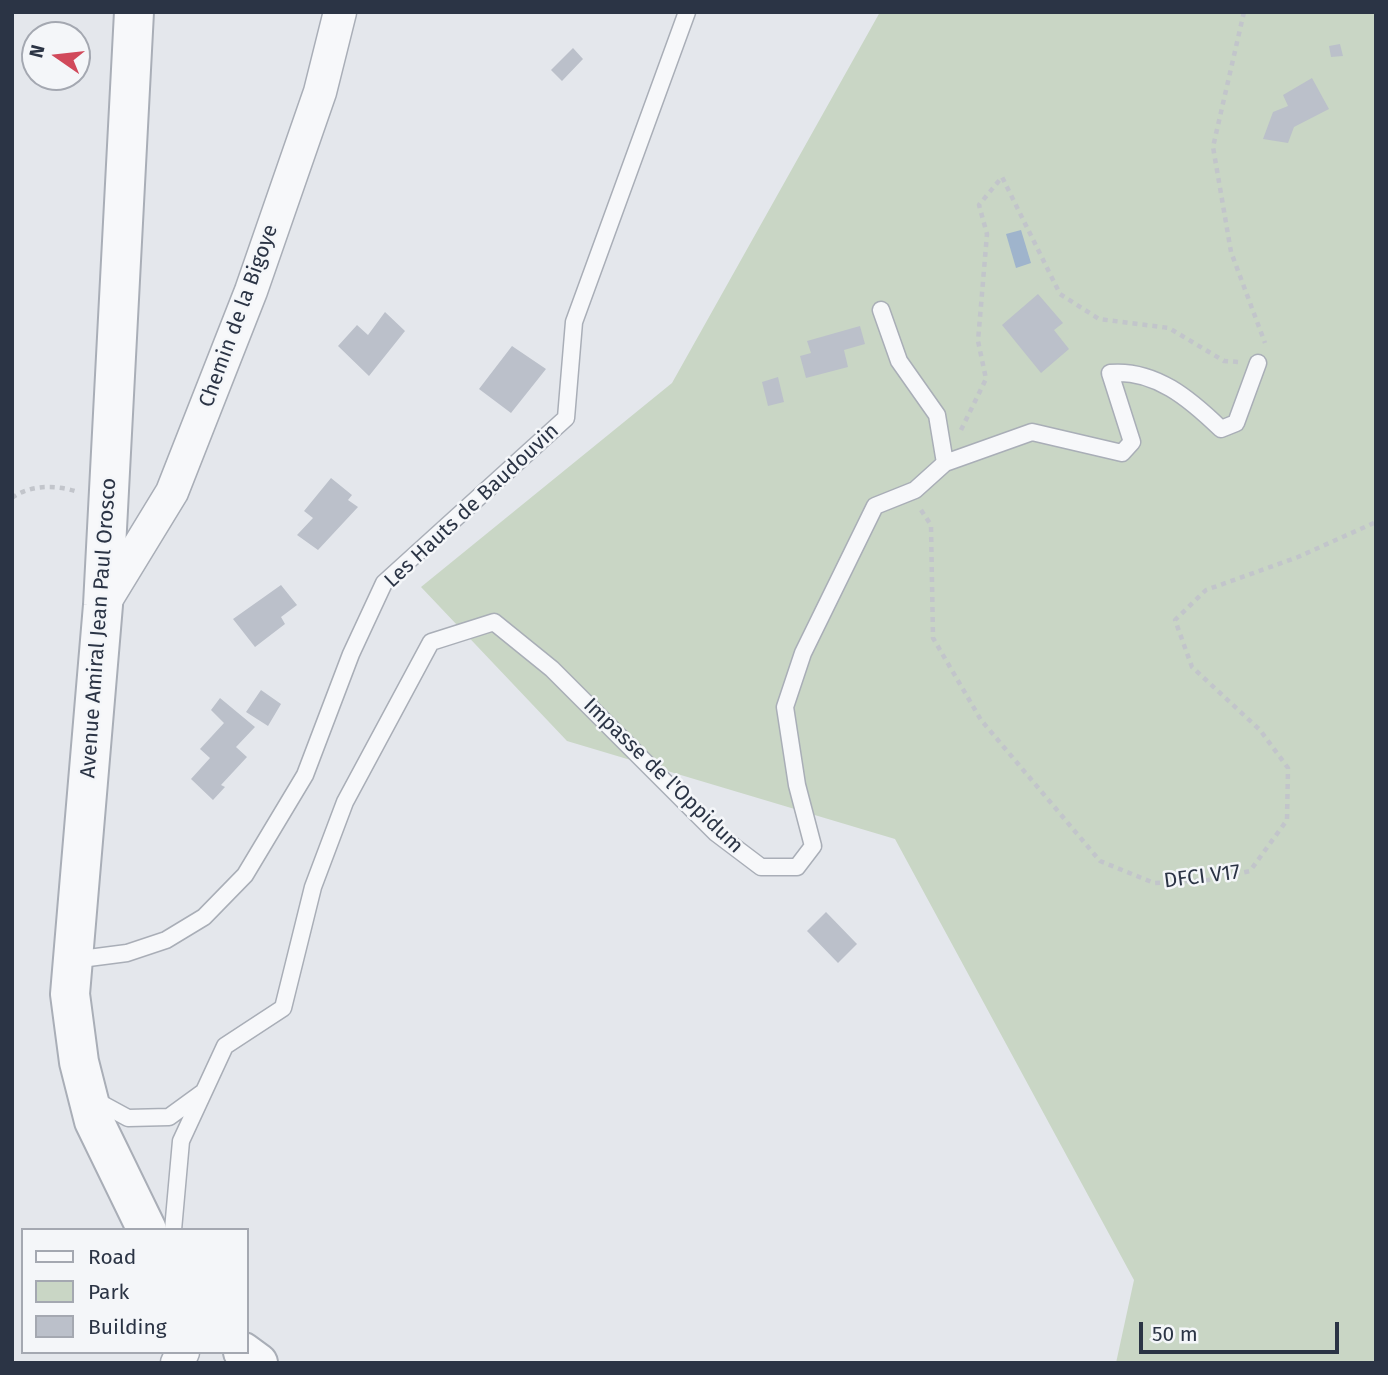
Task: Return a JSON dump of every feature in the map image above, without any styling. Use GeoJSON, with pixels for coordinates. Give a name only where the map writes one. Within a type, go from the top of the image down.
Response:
{"type":"FeatureCollection","features":[{"type":"Feature","properties":{"kind":"street","name":"Avenue Amiral Jean Paul Orosco"},"geometry":{"type":"LineString","coordinates":[[134,12],[103,605],[70,994],[79,1062],[94,1121],[146,1228]]}},
{"type":"Feature","properties":{"kind":"street","name":"Chemin de la Bigoye"},"geometry":{"type":"LineString","coordinates":[[103,605],[172,492],[251,291],[320,92],[340,12]]}},
{"type":"Feature","properties":{"kind":"lane","name":"Les Hauts de Baudouvin"},"geometry":{"type":"LineString","coordinates":[[73,960],[127,953],[166,940],[205,917],[245,875],[305,775],[351,654],[384,583],[566,418],[574,322],[687,12]]}},
{"type":"Feature","properties":{"kind":"lane"},"geometry":{"type":"LineString","coordinates":[[881,310],[899,361],[937,415],[945,463],[1032,432],[1122,453],[1132,442],[1110,373],[1129,371],[1162,382],[1197,405],[1220,429],[1236,423],[1258,363]]}},
{"type":"Feature","properties":{"kind":"lane","name":"Impasse de l'Oppidum"},"geometry":{"type":"LineString","coordinates":[[173,1228],[181,1141],[225,1046],[283,1008],[313,887],[345,802],[432,642],[494,622],[552,669],[716,833],[761,867],[797,867],[813,846],[797,785],[785,708],[803,653],[875,506],[915,490],[945,463]]}},
{"type":"Feature","properties":{"kind":"lane","name":"Impasse de l'Oppidum"},"geometry":{"type":"LineString","coordinates":[[88,1096],[128,1118],[169,1117],[204,1092]]}},
{"type":"Feature","properties":{"kind":"path"},"geometry":{"type":"LineString","coordinates":[[945,463],[986,379],[978,341],[987,234],[979,205],[1002,177],[1060,294],[1099,319],[1170,328],[1224,361],[1258,363],[1265,345],[1231,252],[1213,147],[1244,12]]}},
{"type":"Feature","properties":{"kind":"path"},"geometry":{"type":"LineString","coordinates":[[12,498],[20,492],[60,485],[108,503]]}},
{"type":"Feature","properties":{"kind":"path","name":"DFCI V17"},"geometry":{"type":"LineString","coordinates":[[915,490],[919,508],[931,525],[933,638],[981,720],[1100,861],[1154,883],[1208,880],[1250,871],[1287,820],[1288,768],[1260,730],[1192,667],[1175,620],[1206,590],[1298,557],[1376,522]]}},
{"type":"Feature","properties":{"kind":"green space"},"geometry":{"type":"Polygon","coordinates":[[[880,12],[1376,12],[1376,1363],[1116,1363],[1134,1280],[895,839],[567,741],[421,587],[672,383],[880,12]]]}},
{"type":"Feature","properties":{"kind":"water"},"geometry":{"type":"Polygon","coordinates":[[[1021,230],[1031,263],[1016,268],[1006,234],[1021,230]]]}},
{"type":"Feature","properties":{"kind":"building"},"geometry":{"type":"Polygon","coordinates":[[[1340,44],[1343,56],[1331,57],[1329,46],[1340,44]]]}},
{"type":"Feature","properties":{"kind":"building"},"geometry":{"type":"Polygon","coordinates":[[[573,48],[583,59],[562,81],[551,70],[573,48]]]}},
{"type":"Feature","properties":{"kind":"building"},"geometry":{"type":"Polygon","coordinates":[[[1312,78],[1329,109],[1294,127],[1288,143],[1263,139],[1273,112],[1288,106],[1283,95],[1312,78]]]}},
{"type":"Feature","properties":{"kind":"building"},"geometry":{"type":"Polygon","coordinates":[[[1038,294],[1063,323],[1054,330],[1069,349],[1041,373],[1002,325],[1038,294]]]}},
{"type":"Feature","properties":{"kind":"building"},"geometry":{"type":"Polygon","coordinates":[[[385,312],[405,331],[369,376],[338,346],[357,325],[368,335],[385,312]]]}},
{"type":"Feature","properties":{"kind":"building"},"geometry":{"type":"Polygon","coordinates":[[[860,326],[865,344],[844,350],[848,367],[806,378],[800,356],[811,353],[807,341],[860,326]]]}},
{"type":"Feature","properties":{"kind":"building"},"geometry":{"type":"Polygon","coordinates":[[[512,346],[546,369],[511,413],[479,389],[512,346]]]}},
{"type":"Feature","properties":{"kind":"building"},"geometry":{"type":"Polygon","coordinates":[[[778,377],[784,402],[768,406],[762,382],[778,377]]]}},
{"type":"Feature","properties":{"kind":"building"},"geometry":{"type":"Polygon","coordinates":[[[331,478],[352,495],[348,500],[358,507],[318,550],[297,535],[313,518],[304,511],[331,478]]]}},
{"type":"Feature","properties":{"kind":"building"},"geometry":{"type":"Polygon","coordinates":[[[281,585],[297,605],[281,617],[285,624],[255,647],[233,619],[281,585]]]}},
{"type":"Feature","properties":{"kind":"building"},"geometry":{"type":"Polygon","coordinates":[[[261,690],[281,704],[268,726],[246,712],[261,690]]]}},
{"type":"Feature","properties":{"kind":"building"},"geometry":{"type":"Polygon","coordinates":[[[220,698],[255,727],[236,747],[247,757],[221,785],[225,787],[213,800],[191,779],[210,758],[200,749],[224,723],[211,710],[220,698]]]}},
{"type":"Feature","properties":{"kind":"building"},"geometry":{"type":"Polygon","coordinates":[[[826,912],[857,944],[838,963],[807,931],[826,912]]]}}]}
